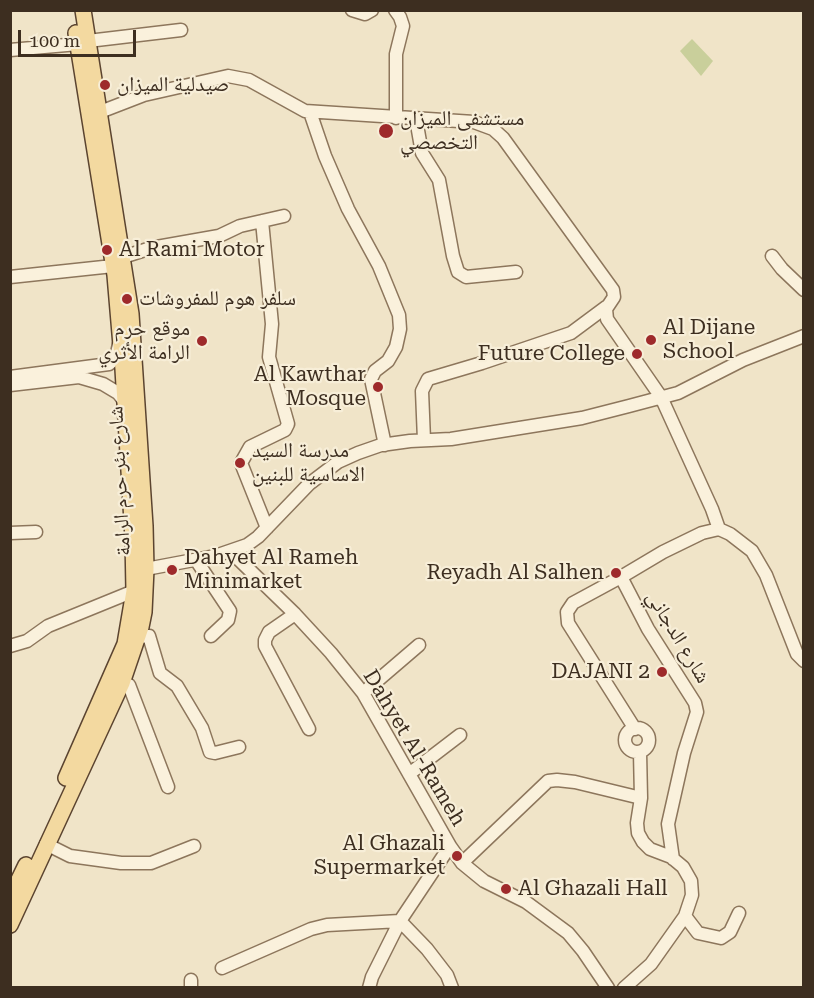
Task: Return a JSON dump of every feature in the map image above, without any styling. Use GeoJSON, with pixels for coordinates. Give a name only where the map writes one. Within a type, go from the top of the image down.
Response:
{"type":"FeatureCollection","features":[{"type":"Feature","properties":{"kind":"main road","name":"شارع بئر حرم الرامة"},"geometry":{"type":"LineString","coordinates":[[10,898],[52,810],[125,644],[134,591],[118,262],[100,112],[73,10]]}},
{"type":"Feature","properties":{"kind":"main road","name":"شارع بئر حرم الرامة"},"geometry":{"type":"LineString","coordinates":[[10,924],[122,683],[144,612],[146,569],[120,340],[118,262],[83,43],[83,10]]}},
{"type":"Feature","properties":{"kind":"street"},"geometry":{"type":"LineString","coordinates":[[352,10],[366,14],[372,10]]}},
{"type":"Feature","properties":{"kind":"street"},"geometry":{"type":"LineString","coordinates":[[395,10],[403,26],[396,54],[396,118]]}},
{"type":"Feature","properties":{"kind":"street"},"geometry":{"type":"LineString","coordinates":[[10,50],[181,30]]}},
{"type":"Feature","properties":{"kind":"street"},"geometry":{"type":"LineString","coordinates":[[100,112],[144,95],[228,76],[249,80],[295,107],[310,112],[474,122],[498,133],[613,290],[614,297],[606,307],[571,333],[428,379],[422,391],[424,440]]}},
{"type":"Feature","properties":{"kind":"street"},"geometry":{"type":"LineString","coordinates":[[310,112],[325,156],[348,209],[379,266],[399,315],[400,329],[396,347],[388,361],[373,373],[371,380],[386,445]]}},
{"type":"Feature","properties":{"kind":"street"},"geometry":{"type":"LineString","coordinates":[[416,119],[422,153],[439,180],[453,256],[459,273],[468,277],[516,273]]}},
{"type":"Feature","properties":{"kind":"street"},"geometry":{"type":"LineString","coordinates":[[10,277],[118,262],[151,248],[219,236],[235,227],[284,216]]}},
{"type":"Feature","properties":{"kind":"street"},"geometry":{"type":"LineString","coordinates":[[261,221],[272,324],[269,357],[288,424],[285,430],[250,447],[242,458],[241,466],[267,528]]}},
{"type":"Feature","properties":{"kind":"street"},"geometry":{"type":"LineString","coordinates":[[772,256],[804,290]]}},
{"type":"Feature","properties":{"kind":"street"},"geometry":{"type":"LineString","coordinates":[[606,307],[607,319],[661,398],[712,509],[719,530]]}},
{"type":"Feature","properties":{"kind":"street"},"geometry":{"type":"LineString","coordinates":[[146,569],[231,552],[247,545],[267,528],[309,484],[338,462],[358,453],[386,445],[451,439],[582,418],[661,398],[678,393],[742,360],[804,336]]}},
{"type":"Feature","properties":{"kind":"street"},"geometry":{"type":"LineString","coordinates":[[10,377],[123,366]]}},
{"type":"Feature","properties":{"kind":"street"},"geometry":{"type":"LineString","coordinates":[[10,385],[80,377],[123,366]]}},
{"type":"Feature","properties":{"kind":"street"},"geometry":{"type":"LineString","coordinates":[[80,377],[103,384],[118,393],[125,402]]}},
{"type":"Feature","properties":{"kind":"street"},"geometry":{"type":"LineString","coordinates":[[635,729],[586,654],[566,617],[567,609],[573,603],[663,552],[702,533],[719,530],[730,534],[745,544],[757,558],[775,596],[792,643],[798,656],[804,661]]}},
{"type":"Feature","properties":{"kind":"street"},"geometry":{"type":"LineString","coordinates":[[10,533],[36,532]]}},
{"type":"Feature","properties":{"kind":"street","name":"Dahyet Al-Rameh"},"geometry":{"type":"LineString","coordinates":[[231,552],[331,652],[363,693],[450,846],[400,921],[369,987]]}},
{"type":"Feature","properties":{"kind":"street"},"geometry":{"type":"LineString","coordinates":[[196,560],[230,611],[228,620],[211,636]]}},
{"type":"Feature","properties":{"kind":"street","name":"شارع الدجاني"},"geometry":{"type":"LineString","coordinates":[[621,577],[648,629],[696,707],[696,719],[684,753],[668,824],[673,859]]}},
{"type":"Feature","properties":{"kind":"street"},"geometry":{"type":"LineString","coordinates":[[10,646],[27,640],[48,626],[134,591]]}},
{"type":"Feature","properties":{"kind":"street"},"geometry":{"type":"LineString","coordinates":[[295,614],[269,632],[265,646],[309,729]]}},
{"type":"Feature","properties":{"kind":"street"},"geometry":{"type":"LineString","coordinates":[[137,637],[149,636],[160,673],[177,686],[202,728],[210,752],[215,753],[238,747]]}},
{"type":"Feature","properties":{"kind":"street"},"geometry":{"type":"LineString","coordinates":[[363,693],[419,645]]}},
{"type":"Feature","properties":{"kind":"street"},"geometry":{"type":"LineString","coordinates":[[122,683],[129,685],[168,787]]}},
{"type":"Feature","properties":{"kind":"street"},"geometry":{"type":"LineString","coordinates":[[624,987],[651,964],[685,916],[692,895],[691,881],[683,867],[673,859],[650,849],[640,837],[637,823],[641,798],[640,752],[648,744],[648,736],[643,730],[635,729],[626,735],[625,743],[629,750],[640,752]]}},
{"type":"Feature","properties":{"kind":"street"},"geometry":{"type":"LineString","coordinates":[[409,774],[460,735]]}},
{"type":"Feature","properties":{"kind":"street"},"geometry":{"type":"LineString","coordinates":[[462,863],[548,781],[575,782],[641,798]]}},
{"type":"Feature","properties":{"kind":"street"},"geometry":{"type":"LineString","coordinates":[[46,844],[70,856],[131,863],[152,863],[194,846]]}},
{"type":"Feature","properties":{"kind":"street"},"geometry":{"type":"LineString","coordinates":[[450,846],[462,863],[484,881],[526,902],[568,933],[608,987]]}},
{"type":"Feature","properties":{"kind":"street"},"geometry":{"type":"LineString","coordinates":[[685,916],[698,933],[721,938],[730,932],[739,913]]}},
{"type":"Feature","properties":{"kind":"street"},"geometry":{"type":"LineString","coordinates":[[222,969],[311,929],[327,925],[400,921],[427,948],[447,975],[452,987]]}},
{"type":"Feature","properties":{"kind":"green space"},"geometry":{"type":"Polygon","coordinates":[[[692,39],[713,61],[701,76],[680,51],[692,39]]]}},
{"type":"Feature","properties":{"kind":"place","name":"صيدلية الميزان"},"geometry":{"type":"Point","coordinates":[105,85]}},
{"type":"Feature","properties":{"kind":"place","name":"مستشفى الميزان التخصصي"},"geometry":{"type":"Point","coordinates":[386,131]}},
{"type":"Feature","properties":{"kind":"place","name":"Al Rami Motor"},"geometry":{"type":"Point","coordinates":[107,250]}},
{"type":"Feature","properties":{"kind":"place","name":"سلفر هوم للمفروشات"},"geometry":{"type":"Point","coordinates":[127,299]}},
{"type":"Feature","properties":{"kind":"place","name":"Al Dijane School"},"geometry":{"type":"Point","coordinates":[651,340]}},
{"type":"Feature","properties":{"kind":"place","name":"موقع حرم الرامة الأثري"},"geometry":{"type":"Point","coordinates":[202,341]}},
{"type":"Feature","properties":{"kind":"place","name":"Future College"},"geometry":{"type":"Point","coordinates":[637,354]}},
{"type":"Feature","properties":{"kind":"place","name":"Al Kawthar Mosque"},"geometry":{"type":"Point","coordinates":[378,387]}},
{"type":"Feature","properties":{"kind":"place","name":"مدرسة السيد الاساسية للبنين"},"geometry":{"type":"Point","coordinates":[240,463]}},
{"type":"Feature","properties":{"kind":"place","name":"Dahyet Al Rameh Minimarket"},"geometry":{"type":"Point","coordinates":[172,570]}},
{"type":"Feature","properties":{"kind":"place","name":"Reyadh Al Salhen"},"geometry":{"type":"Point","coordinates":[616,573]}},
{"type":"Feature","properties":{"kind":"place","name":"DAJANI 2"},"geometry":{"type":"Point","coordinates":[662,672]}},
{"type":"Feature","properties":{"kind":"place","name":"Al Ghazali Supermarket"},"geometry":{"type":"Point","coordinates":[457,856]}},
{"type":"Feature","properties":{"kind":"place","name":"Al Ghazali Hall"},"geometry":{"type":"Point","coordinates":[506,889]}}]}
